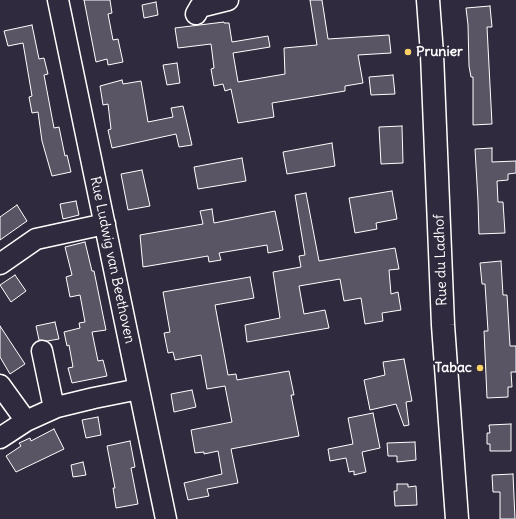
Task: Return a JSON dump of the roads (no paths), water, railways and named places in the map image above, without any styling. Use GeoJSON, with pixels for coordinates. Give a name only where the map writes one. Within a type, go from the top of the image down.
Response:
{"type":"FeatureCollection","features":[{"type":"Feature","properties":{"kind":"main road","name":"Rue du Ladhof"},"geometry":{"type":"LineString","coordinates":[[428,0],[443,326],[457,519]]}},
{"type":"Feature","properties":{"kind":"street","name":"Rue Ludwig van Beethoven"},"geometry":{"type":"LineString","coordinates":[[58,0],[166,519]]}},
{"type":"Feature","properties":{"kind":"street"},"geometry":{"type":"LineString","coordinates":[[196,14],[200,7],[228,0]]}},
{"type":"Feature","properties":{"kind":"street"},"geometry":{"type":"LineString","coordinates":[[0,264],[36,239],[104,224]]}},
{"type":"Feature","properties":{"kind":"street"},"geometry":{"type":"LineString","coordinates":[[42,351],[54,408]]}},
{"type":"Feature","properties":{"kind":"street"},"geometry":{"type":"LineString","coordinates":[[0,386],[26,421]]}},
{"type":"Feature","properties":{"kind":"street"},"geometry":{"type":"LineString","coordinates":[[0,438],[26,421],[54,408],[139,389]]}},
{"type":"Feature","properties":{"kind":"place","name":"Prunier"},"geometry":{"type":"Point","coordinates":[408,52]}},
{"type":"Feature","properties":{"kind":"place","name":"Tabac"},"geometry":{"type":"Point","coordinates":[480,368]}}]}
